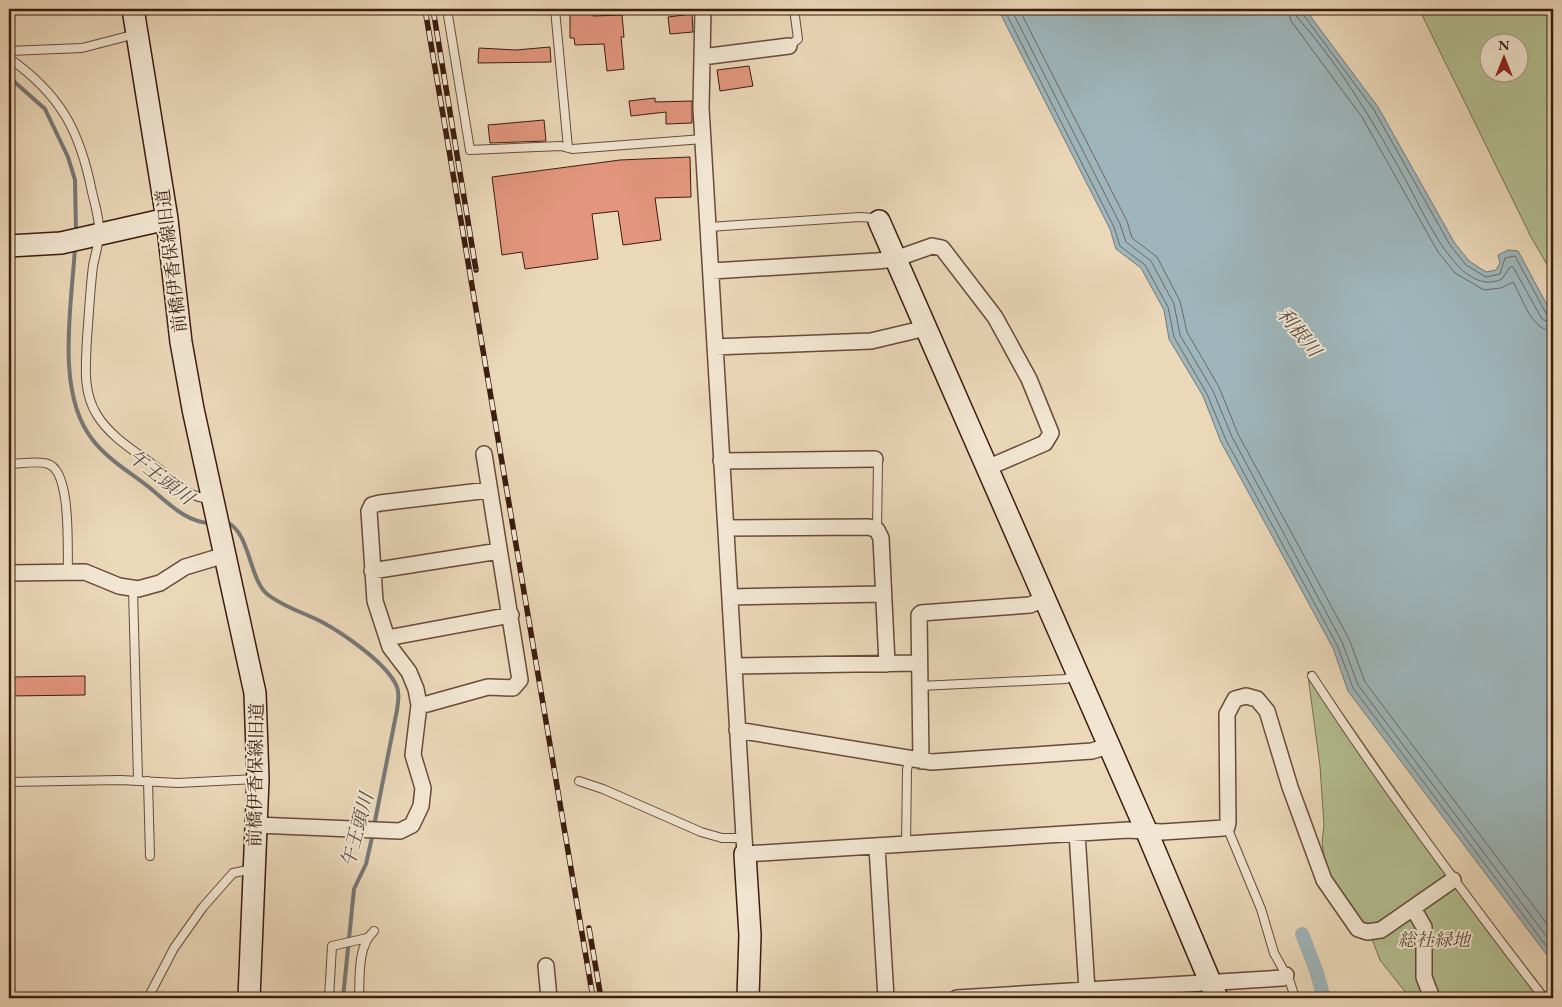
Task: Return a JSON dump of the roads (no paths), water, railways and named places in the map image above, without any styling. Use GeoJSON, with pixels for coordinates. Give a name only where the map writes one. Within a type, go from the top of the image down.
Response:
{"type":"FeatureCollection","features":[{"type":"Feature","properties":{"kind":"street","name":"前橋伊香保線旧道"},"geometry":{"type":"LineString","coordinates":[[134,9],[168,219],[181,342],[215,512],[255,693],[258,779],[248,998]]}},
{"type":"Feature","properties":{"kind":"street"},"geometry":{"type":"LineString","coordinates":[[703,9],[703,139],[750,935],[748,998]]}},
{"type":"Feature","properties":{"kind":"street"},"geometry":{"type":"LineString","coordinates":[[702,58],[789,46]]}},
{"type":"Feature","properties":{"kind":"street"},"geometry":{"type":"LineString","coordinates":[[9,246],[30,247],[61,243],[168,219]]}},
{"type":"Feature","properties":{"kind":"street"},"geometry":{"type":"LineString","coordinates":[[879,221],[1146,830],[1214,990]]}},
{"type":"Feature","properties":{"kind":"street"},"geometry":{"type":"LineString","coordinates":[[712,271],[895,259],[932,246],[942,248],[995,318],[1029,379],[1050,428],[1051,437],[1045,443],[987,468]]}},
{"type":"Feature","properties":{"kind":"street"},"geometry":{"type":"LineString","coordinates":[[715,347],[870,341],[926,328]]}},
{"type":"Feature","properties":{"kind":"street"},"geometry":{"type":"LineString","coordinates":[[419,705],[488,687],[516,686],[520,677],[484,454]]}},
{"type":"Feature","properties":{"kind":"street"},"geometry":{"type":"LineString","coordinates":[[721,461],[875,459]]}},
{"type":"Feature","properties":{"kind":"street"},"geometry":{"type":"LineString","coordinates":[[256,825],[408,829],[418,813],[422,797],[421,781],[413,755],[419,705],[416,689],[409,672],[390,648],[375,601],[369,511],[372,505],[489,490]]}},
{"type":"Feature","properties":{"kind":"street"},"geometry":{"type":"LineString","coordinates":[[726,528],[869,528],[877,530],[881,538],[887,664]]}},
{"type":"Feature","properties":{"kind":"street"},"geometry":{"type":"LineString","coordinates":[[372,571],[499,551]]}},
{"type":"Feature","properties":{"kind":"street"},"geometry":{"type":"LineString","coordinates":[[9,573],[68,571],[94,573],[119,586],[133,589],[151,587],[185,567],[225,555]]}},
{"type":"Feature","properties":{"kind":"street"},"geometry":{"type":"LineString","coordinates":[[730,597],[884,594]]}},
{"type":"Feature","properties":{"kind":"street"},"geometry":{"type":"LineString","coordinates":[[915,760],[920,686],[919,615],[921,613],[1030,605],[1044,599]]}},
{"type":"Feature","properties":{"kind":"street"},"geometry":{"type":"LineString","coordinates":[[387,638],[510,615]]}},
{"type":"Feature","properties":{"kind":"street"},"geometry":{"type":"LineString","coordinates":[[734,666],[919,663]]}},
{"type":"Feature","properties":{"kind":"street"},"geometry":{"type":"LineString","coordinates":[[745,846],[877,847],[1077,833],[1146,830],[1162,832],[1227,827],[1227,714],[1236,699],[1252,697],[1262,703],[1267,711],[1290,787],[1324,880],[1358,929],[1372,932],[1385,928],[1453,880]]}},
{"type":"Feature","properties":{"kind":"street"},"geometry":{"type":"LineString","coordinates":[[737,730],[915,760],[1092,751],[1108,746]]}},
{"type":"Feature","properties":{"kind":"street"},"geometry":{"type":"LineString","coordinates":[[1077,833],[1087,990]]}},
{"type":"Feature","properties":{"kind":"street"},"geometry":{"type":"LineString","coordinates":[[877,847],[886,998]]}},
{"type":"Feature","properties":{"kind":"street"},"geometry":{"type":"LineString","coordinates":[[1413,908],[1424,928],[1424,977],[1432,998]]}},
{"type":"Feature","properties":{"kind":"street"},"geometry":{"type":"LineString","coordinates":[[546,966],[549,998]]}},
{"type":"Feature","properties":{"kind":"street"},"geometry":{"type":"LineString","coordinates":[[957,998],[1087,990],[1142,992],[1214,990],[1282,978],[1286,975]]}},
{"type":"Feature","properties":{"kind":"lane"},"geometry":{"type":"LineString","coordinates":[[447,9],[470,150],[561,146],[572,149],[703,139]]}},
{"type":"Feature","properties":{"kind":"lane"},"geometry":{"type":"LineString","coordinates":[[555,9],[568,148]]}},
{"type":"Feature","properties":{"kind":"lane"},"geometry":{"type":"LineString","coordinates":[[789,46],[798,40],[794,9]]}},
{"type":"Feature","properties":{"kind":"lane"},"geometry":{"type":"LineString","coordinates":[[9,51],[82,48],[138,33]]}},
{"type":"Feature","properties":{"kind":"lane"},"geometry":{"type":"LineString","coordinates":[[9,58],[40,84],[60,108],[75,131],[87,166],[97,236],[85,372],[87,391],[94,409],[110,430],[181,487],[200,498],[215,512]]}},
{"type":"Feature","properties":{"kind":"lane"},"geometry":{"type":"LineString","coordinates":[[709,227],[860,217],[874,218],[879,221]]}},
{"type":"Feature","properties":{"kind":"lane"},"geometry":{"type":"LineString","coordinates":[[875,459],[878,462],[879,523],[877,530]]}},
{"type":"Feature","properties":{"kind":"lane"},"geometry":{"type":"LineString","coordinates":[[9,464],[48,464],[56,470],[65,496],[68,571]]}},
{"type":"Feature","properties":{"kind":"lane"},"geometry":{"type":"LineString","coordinates":[[133,589],[138,780]]}},
{"type":"Feature","properties":{"kind":"lane"},"geometry":{"type":"LineString","coordinates":[[920,686],[1066,679],[1076,673]]}},
{"type":"Feature","properties":{"kind":"lane"},"geometry":{"type":"LineString","coordinates":[[1312,676],[1346,729],[1453,880],[1544,998]]}},
{"type":"Feature","properties":{"kind":"lane"},"geometry":{"type":"LineString","coordinates":[[906,845],[907,770],[915,760]]}},
{"type":"Feature","properties":{"kind":"lane"},"geometry":{"type":"LineString","coordinates":[[9,782],[138,780],[178,783],[258,779]]}},
{"type":"Feature","properties":{"kind":"lane"},"geometry":{"type":"LineString","coordinates":[[148,781],[150,856]]}},
{"type":"Feature","properties":{"kind":"lane"},"geometry":{"type":"LineString","coordinates":[[579,781],[603,789],[701,832],[745,846]]}},
{"type":"Feature","properties":{"kind":"lane"},"geometry":{"type":"LineString","coordinates":[[1227,827],[1262,909],[1274,953],[1286,975],[1295,998]]}},
{"type":"Feature","properties":{"kind":"lane"},"geometry":{"type":"LineString","coordinates":[[148,998],[174,948],[203,907],[233,874],[253,869]]}},
{"type":"Feature","properties":{"kind":"lane"},"geometry":{"type":"LineString","coordinates":[[328,998],[332,946],[367,938],[374,931]]}},
{"type":"Feature","properties":{"kind":"lane"},"geometry":{"type":"LineString","coordinates":[[359,998],[360,972],[367,938]]}},
{"type":"Feature","properties":{"kind":"water","name":"利根川"},"geometry":{"type":"Polygon","coordinates":[[[998,9],[1305,9],[1378,107],[1454,242],[1469,261],[1486,272],[1496,270],[1500,263],[1498,255],[1508,250],[1518,251],[1553,316],[1553,963],[1348,691],[1333,648],[1221,442],[1203,396],[1169,339],[1164,310],[1141,268],[1116,249],[1110,229],[998,9]]]}},
{"type":"Feature","properties":{"kind":"waterway","name":"午王頭川"},"geometry":{"type":"LineString","coordinates":[[9,77],[45,109],[68,157],[75,180],[76,232]]}},
{"type":"Feature","properties":{"kind":"waterway","name":"午王頭川"},"geometry":{"type":"LineString","coordinates":[[75,247],[68,346],[73,397],[81,420],[92,439],[105,453],[171,506],[194,520],[211,523]]}},
{"type":"Feature","properties":{"kind":"waterway","name":"午王頭川"},"geometry":{"type":"LineString","coordinates":[[226,522],[234,527],[240,535],[256,578],[267,594],[273,599],[322,622],[342,634],[375,659],[385,669],[397,687],[399,695],[397,710],[374,826]]}},
{"type":"Feature","properties":{"kind":"waterway","name":"午王頭川"},"geometry":{"type":"LineString","coordinates":[[343,998],[354,889],[366,864],[373,833]]}},
{"type":"Feature","properties":{"kind":"waterway"},"geometry":{"type":"LineString","coordinates":[[1302,934],[1316,970],[1324,998]]}},
{"type":"Feature","properties":{"kind":"railway"},"geometry":{"type":"LineString","coordinates":[[425,9],[593,998]]}},
{"type":"Feature","properties":{"kind":"railway"},"geometry":{"type":"LineString","coordinates":[[433,9],[476,270]]}},
{"type":"Feature","properties":{"kind":"railway"},"geometry":{"type":"LineString","coordinates":[[589,928],[601,998]]}},
{"type":"Feature","properties":{"kind":"park label","name":"総社緑地"},"geometry":{"type":"Point","coordinates":[1434,939]}}]}
